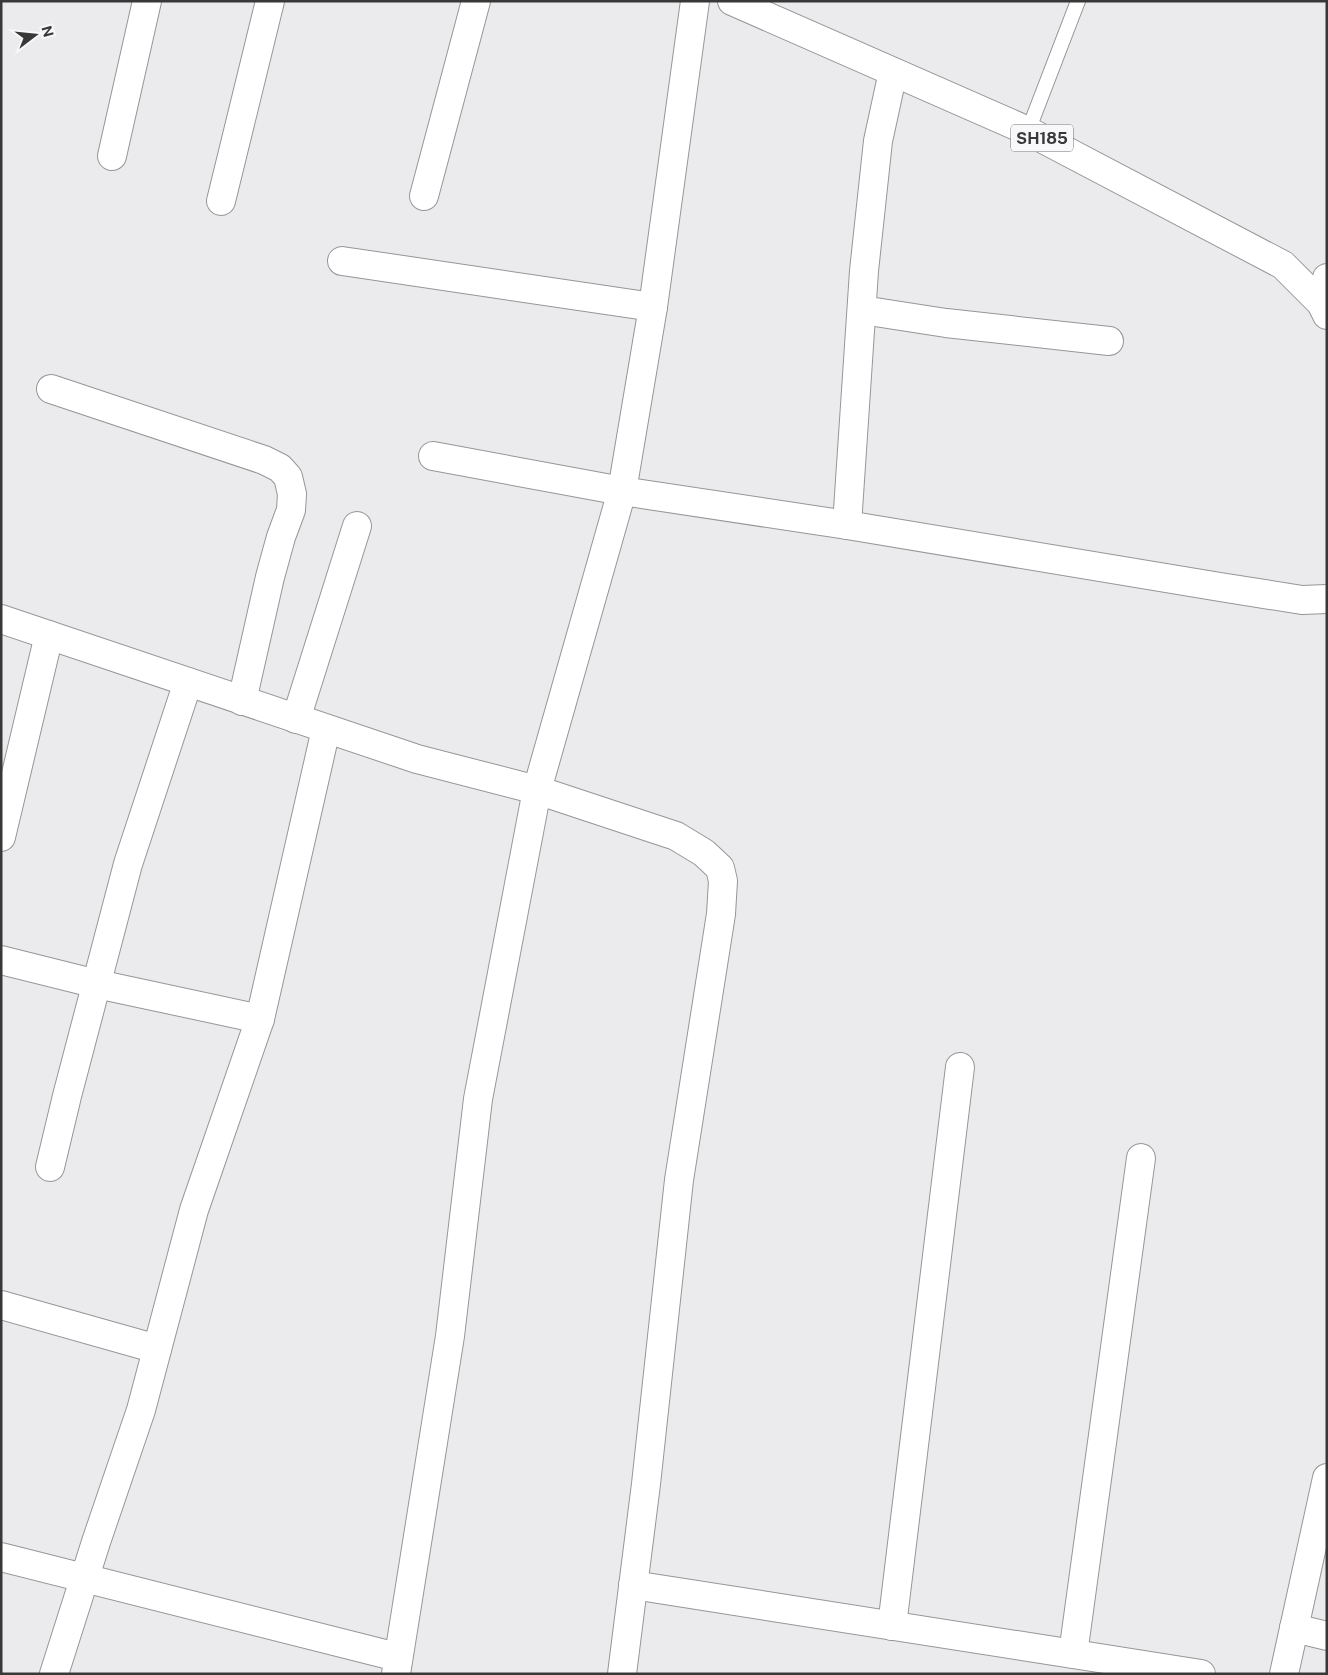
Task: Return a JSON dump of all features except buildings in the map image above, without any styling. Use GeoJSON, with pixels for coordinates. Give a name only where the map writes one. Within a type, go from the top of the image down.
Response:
{"type":"FeatureCollection","features":[{"type":"Feature","properties":{"kind":"street"},"geometry":{"type":"LineString","coordinates":[[112,156],[148,1]]}},
{"type":"Feature","properties":{"kind":"street"},"geometry":{"type":"LineString","coordinates":[[221,201],[270,1]]}},
{"type":"Feature","properties":{"kind":"street"},"geometry":{"type":"LineString","coordinates":[[424,196],[476,1]]}},
{"type":"Feature","properties":{"kind":"street"},"geometry":{"type":"LineString","coordinates":[[1,1557],[84,1578],[397,1665],[450,1336],[478,1099],[537,790],[622,491],[653,307],[695,1]]}},
{"type":"Feature","properties":{"kind":"street","name":"SH185"},"geometry":{"type":"LineString","coordinates":[[732,1],[1028,131],[1283,265],[1325,299]]}},
{"type":"Feature","properties":{"kind":"street"},"geometry":{"type":"LineString","coordinates":[[847,525],[864,270],[878,141],[893,72]]}},
{"type":"Feature","properties":{"kind":"street"},"geometry":{"type":"LineString","coordinates":[[342,261],[653,307]]}},
{"type":"Feature","properties":{"kind":"street"},"geometry":{"type":"LineString","coordinates":[[862,310],[946,323],[1109,341]]}},
{"type":"Feature","properties":{"kind":"street"},"geometry":{"type":"LineString","coordinates":[[51,390],[264,460],[280,468],[288,477],[292,494],[291,510],[270,577],[242,701]]}},
{"type":"Feature","properties":{"kind":"street"},"geometry":{"type":"LineString","coordinates":[[433,456],[622,491],[847,525],[1293,599],[1327,599]]}},
{"type":"Feature","properties":{"kind":"street"},"geometry":{"type":"LineString","coordinates":[[296,719],[357,526]]}},
{"type":"Feature","properties":{"kind":"street"},"geometry":{"type":"LineString","coordinates":[[1,619],[416,759],[537,790],[676,836],[704,853],[720,868],[723,881],[721,914],[679,1180],[646,1484],[622,1674]]}},
{"type":"Feature","properties":{"kind":"street"},"geometry":{"type":"LineString","coordinates":[[3,821],[49,636]]}},
{"type":"Feature","properties":{"kind":"street"},"geometry":{"type":"LineString","coordinates":[[50,1167],[128,864],[188,682]]}},
{"type":"Feature","properties":{"kind":"street"},"geometry":{"type":"LineString","coordinates":[[54,1674],[84,1578],[141,1410],[194,1210],[260,1019],[326,729]]}},
{"type":"Feature","properties":{"kind":"street"},"geometry":{"type":"LineString","coordinates":[[1,960],[96,984],[260,1019]]}},
{"type":"Feature","properties":{"kind":"street"},"geometry":{"type":"LineString","coordinates":[[892,1626],[960,1067]]}},
{"type":"Feature","properties":{"kind":"street"},"geometry":{"type":"LineString","coordinates":[[1073,1654],[1141,1158]]}},
{"type":"Feature","properties":{"kind":"street"},"geometry":{"type":"LineString","coordinates":[[1,1305],[157,1348]]}},
{"type":"Feature","properties":{"kind":"street"},"geometry":{"type":"LineString","coordinates":[[1284,1674],[1327,1478]]}},
{"type":"Feature","properties":{"kind":"street"},"geometry":{"type":"LineString","coordinates":[[633,1585],[1201,1674]]}},
{"type":"Feature","properties":{"kind":"street"},"geometry":{"type":"LineString","coordinates":[[1294,1628],[1327,1636]]}},
{"type":"Feature","properties":{"kind":"lane"},"geometry":{"type":"LineString","coordinates":[[1028,131],[1078,1]]}}]}
